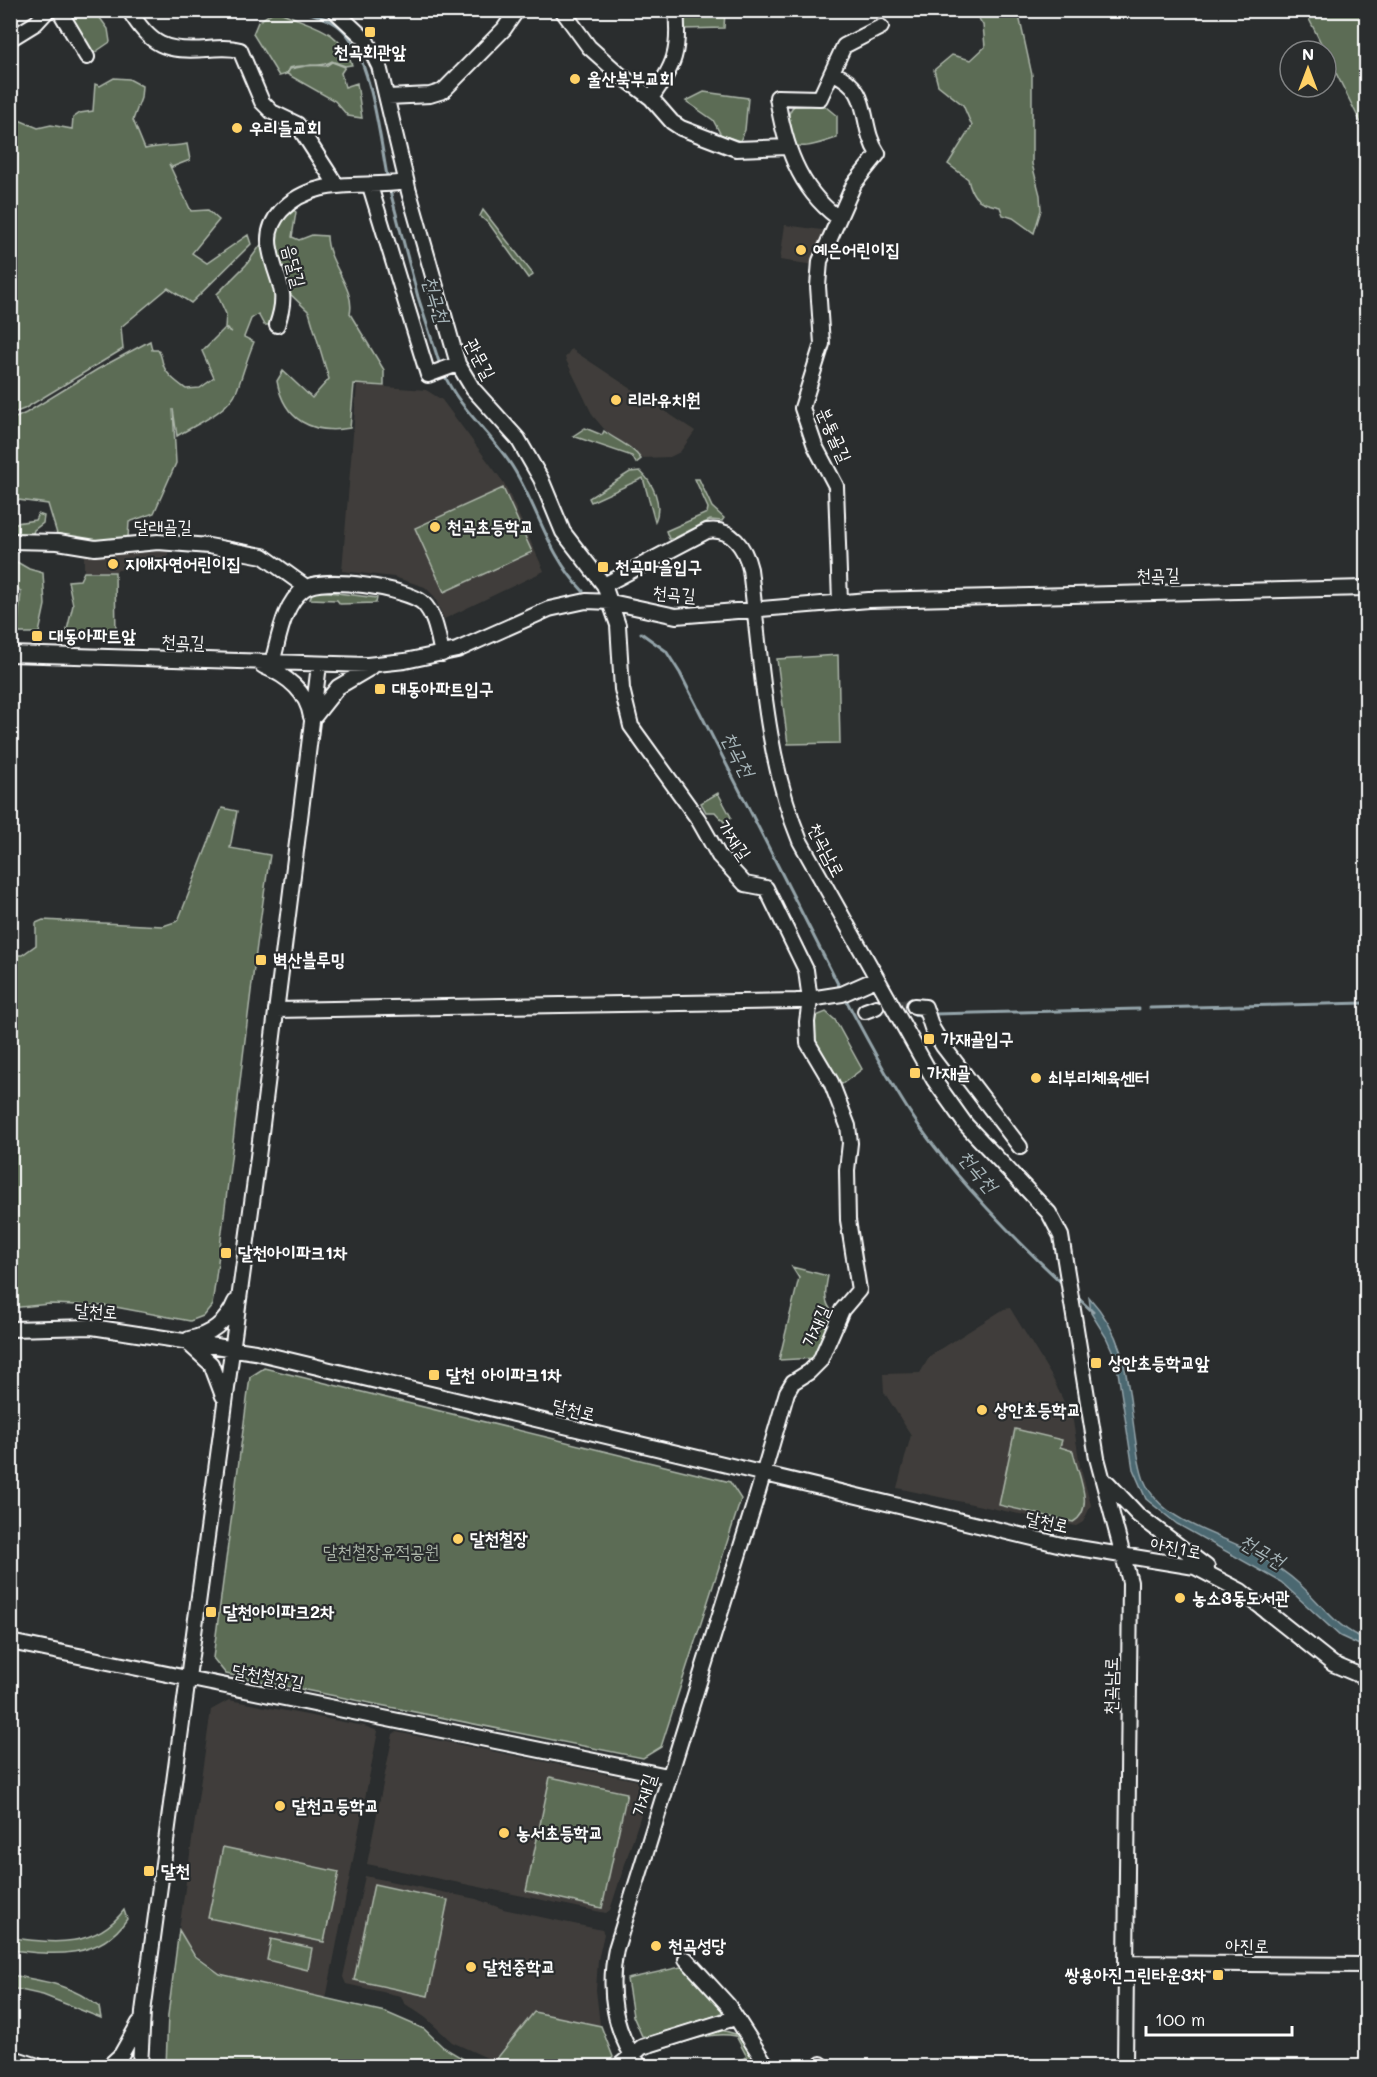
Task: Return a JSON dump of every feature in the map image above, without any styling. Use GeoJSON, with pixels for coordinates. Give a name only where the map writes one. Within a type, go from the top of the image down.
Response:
{"type":"FeatureCollection","features":[{"type":"Feature","properties":{"kind":"street"},"geometry":{"type":"LineString","coordinates":[[10,39],[36,23],[48,10]]}},
{"type":"Feature","properties":{"kind":"street"},"geometry":{"type":"LineString","coordinates":[[59,10],[87,57]]}},
{"type":"Feature","properties":{"kind":"street"},"geometry":{"type":"LineString","coordinates":[[129,10],[147,36],[169,47],[183,51],[230,48],[240,50],[262,102],[272,112],[297,124],[338,186]]}},
{"type":"Feature","properties":{"kind":"street","name":"관문길"},"geometry":{"type":"LineString","coordinates":[[334,10],[366,40],[379,66],[403,182],[456,365],[518,439],[541,479],[563,532],[603,585],[611,602]]}},
{"type":"Feature","properties":{"kind":"street"},"geometry":{"type":"LineString","coordinates":[[387,97],[430,95],[443,91],[504,29],[517,10]]}},
{"type":"Feature","properties":{"kind":"street"},"geometry":{"type":"LineString","coordinates":[[562,10],[589,47],[651,98],[672,122],[720,144],[749,150],[788,147]]}},
{"type":"Feature","properties":{"kind":"street"},"geometry":{"type":"LineString","coordinates":[[651,98],[664,79],[676,52],[678,38],[676,10]]}},
{"type":"Feature","properties":{"kind":"street"},"geometry":{"type":"LineString","coordinates":[[837,218],[799,176],[793,154],[788,147],[777,97],[820,98],[844,45],[881,27]]}},
{"type":"Feature","properties":{"kind":"street","name":"분통골길"},"geometry":{"type":"LineString","coordinates":[[833,73],[846,79],[856,90],[878,154],[857,178],[846,207],[837,218],[820,261],[818,286],[822,344],[802,408],[815,446],[836,486],[840,602]]}},
{"type":"Feature","properties":{"kind":"street","name":"음달길"},"geometry":{"type":"LineString","coordinates":[[278,325],[284,300],[270,250],[272,224],[297,197],[320,188],[373,186],[403,182]]}},
{"type":"Feature","properties":{"kind":"street"},"geometry":{"type":"LineString","coordinates":[[373,186],[428,375],[456,365]]}},
{"type":"Feature","properties":{"kind":"street","name":"천곡남로"},"geometry":{"type":"LineString","coordinates":[[603,585],[698,535],[719,530],[735,539],[746,555],[777,766],[789,814],[810,861],[934,1080],[953,1108],[1049,1213],[1061,1236],[1101,1471],[1130,1582],[1125,2067]]}},
{"type":"Feature","properties":{"kind":"street","name":"달래골길"},"geometry":{"type":"LineString","coordinates":[[10,541],[58,542],[95,548],[158,542],[209,546],[263,556],[306,587]]}},
{"type":"Feature","properties":{"kind":"street"},"geometry":{"type":"LineString","coordinates":[[272,663],[289,608],[306,587],[321,583],[401,591],[412,596],[428,608],[442,654]]}},
{"type":"Feature","properties":{"kind":"street","name":"천곡길"},"geometry":{"type":"LineString","coordinates":[[10,654],[319,665],[384,664],[442,654],[472,646],[549,609],[586,602],[611,602],[676,616],[840,602],[1366,588]]}},
{"type":"Feature","properties":{"kind":"street","name":"가재길"},"geometry":{"type":"LineString","coordinates":[[611,602],[619,634],[622,689],[631,726],[698,819],[719,856],[744,884],[764,886],[767,890],[806,970],[810,1000],[807,1022],[808,1043],[831,1082],[850,1135],[847,1170],[848,1220],[860,1287],[839,1316],[820,1361],[793,1382],[787,1392],[764,1474],[614,1960],[612,1985],[614,2010],[631,2054],[640,2067]]}},
{"type":"Feature","properties":{"kind":"street"},"geometry":{"type":"LineString","coordinates":[[252,663],[281,675],[297,688],[307,704],[311,723]]}},
{"type":"Feature","properties":{"kind":"street"},"geometry":{"type":"LineString","coordinates":[[311,723],[322,704],[347,679],[384,664]]}},
{"type":"Feature","properties":{"kind":"street"},"geometry":{"type":"LineString","coordinates":[[140,2067],[142,2012],[240,1291],[319,665]]}},
{"type":"Feature","properties":{"kind":"street"},"geometry":{"type":"LineString","coordinates":[[276,1010],[810,1000],[857,988],[876,979]]}},
{"type":"Feature","properties":{"kind":"street"},"geometry":{"type":"LineString","coordinates":[[914,1006],[925,1007],[932,1028],[943,1046],[1020,1147]]}},
{"type":"Feature","properties":{"kind":"street"},"geometry":{"type":"LineString","coordinates":[[181,1340],[202,1336],[218,1326],[228,1315],[240,1291]]}},
{"type":"Feature","properties":{"kind":"street","name":"달천로"},"geometry":{"type":"LineString","coordinates":[[10,1329],[92,1327],[232,1348],[1125,1557]]}},
{"type":"Feature","properties":{"kind":"street"},"geometry":{"type":"LineString","coordinates":[[181,1340],[199,1350],[211,1364],[221,1388],[224,1408]]}},
{"type":"Feature","properties":{"kind":"street"},"geometry":{"type":"LineString","coordinates":[[1101,1471],[1130,1508],[1223,1580]]}},
{"type":"Feature","properties":{"kind":"street","name":"아진1로"},"geometry":{"type":"LineString","coordinates":[[1125,1557],[1190,1566],[1223,1580],[1273,1615],[1291,1633],[1333,1664],[1366,1678]]}},
{"type":"Feature","properties":{"kind":"street"},"geometry":{"type":"LineString","coordinates":[[10,1642],[188,1680]]}},
{"type":"Feature","properties":{"kind":"street","name":"달천철장길"},"geometry":{"type":"LineString","coordinates":[[188,1680],[669,1776]]}},
{"type":"Feature","properties":{"kind":"street"},"geometry":{"type":"LineString","coordinates":[[686,1959],[718,1992],[766,2067]]}},
{"type":"Feature","properties":{"kind":"street","name":"아진로"},"geometry":{"type":"LineString","coordinates":[[1126,1963],[1366,1965]]}},
{"type":"Feature","properties":{"kind":"street"},"geometry":{"type":"LineString","coordinates":[[110,2067],[127,2045],[142,2012]]}},
{"type":"Feature","properties":{"kind":"street"},"geometry":{"type":"LineString","coordinates":[[619,2067],[631,2054],[659,2040],[735,2018]]}},
{"type":"Feature","properties":{"kind":"street"},"geometry":{"type":"LineString","coordinates":[[10,2057],[38,2067]]}},
{"type":"Feature","properties":{"kind":"shaded area","name":"예은어린이집"},"geometry":{"type":"Polygon","coordinates":[[[785,225],[829,231],[815,265],[780,260],[785,225]]]}},
{"type":"Feature","properties":{"kind":"shaded area","name":"리라유치원"},"geometry":{"type":"Polygon","coordinates":[[[571,349],[695,431],[680,452],[670,457],[641,458],[634,449],[618,441],[605,430],[593,416],[565,358],[571,349]]]}},
{"type":"Feature","properties":{"kind":"shaded area","name":"천곡초등학교"},"geometry":{"type":"Polygon","coordinates":[[[357,385],[426,390],[442,400],[504,483],[544,571],[444,619],[434,596],[425,587],[394,577],[342,571],[357,385]]]}},
{"type":"Feature","properties":{"kind":"shaded area","name":"지애자연어린이집"},"geometry":{"type":"Polygon","coordinates":[[[168,547],[168,558],[115,571],[84,571],[84,552],[168,547]]]}},
{"type":"Feature","properties":{"kind":"shaded area","name":"상안초등학교"},"geometry":{"type":"Polygon","coordinates":[[[1010,1308],[1052,1377],[1073,1421],[1080,1466],[1091,1505],[1083,1522],[1076,1526],[897,1488],[911,1435],[884,1392],[883,1374],[920,1373],[930,1356],[1004,1309],[1010,1308]]]}},
{"type":"Feature","properties":{"kind":"shaded area","name":"달천고등학교"},"geometry":{"type":"Polygon","coordinates":[[[229,1700],[364,1726],[378,1731],[326,1999],[220,1973],[195,1954],[179,1930],[211,1710],[229,1700]]]}},
{"type":"Feature","properties":{"kind":"shaded area","name":"농서초등학교"},"geometry":{"type":"Polygon","coordinates":[[[396,1732],[635,1780],[643,1789],[645,1802],[610,1910],[606,1913],[367,1864],[393,1734],[396,1732]]]}},
{"type":"Feature","properties":{"kind":"shaded area","name":"달천중학교"},"geometry":{"type":"Polygon","coordinates":[[[365,1876],[476,1899],[503,1909],[602,1930],[604,1934],[598,1960],[596,1990],[600,2025],[534,2012],[494,2061],[452,2042],[426,2018],[404,2003],[401,1996],[346,1984],[343,1977],[365,1876]]]}},
{"type":"Feature","properties":{"kind":"green space"},"geometry":{"type":"Polygon","coordinates":[[[276,10],[331,35],[346,52],[352,65],[345,66],[332,61],[289,68],[286,74],[279,76],[253,34],[258,22],[276,10]]]}},
{"type":"Feature","properties":{"kind":"green space"},"geometry":{"type":"Polygon","coordinates":[[[78,11],[95,11],[108,29],[110,42],[91,55],[71,18],[78,11]]]}},
{"type":"Feature","properties":{"kind":"green space"},"geometry":{"type":"Polygon","coordinates":[[[680,11],[725,11],[724,28],[682,29],[680,11]]]}},
{"type":"Feature","properties":{"kind":"green space"},"geometry":{"type":"Polygon","coordinates":[[[974,11],[1018,11],[1032,75],[1032,164],[1040,195],[1041,210],[1034,233],[1013,218],[1003,215],[1000,207],[978,199],[972,192],[968,179],[948,164],[972,126],[963,105],[938,85],[934,70],[952,55],[971,60],[985,47],[983,25],[974,11]]]}},
{"type":"Feature","properties":{"kind":"green space"},"geometry":{"type":"Polygon","coordinates":[[[1305,11],[1366,11],[1366,133],[1338,77],[1338,39],[1319,39],[1305,11]]]}},
{"type":"Feature","properties":{"kind":"green space"},"geometry":{"type":"Polygon","coordinates":[[[332,62],[345,67],[341,73],[345,87],[357,83],[362,118],[348,116],[335,101],[287,74],[290,69],[311,65],[326,66],[332,62]]]}},
{"type":"Feature","properties":{"kind":"green space"},"geometry":{"type":"Polygon","coordinates":[[[114,78],[129,79],[142,86],[141,98],[133,120],[145,149],[187,144],[190,160],[172,167],[169,164],[191,211],[208,210],[219,220],[192,253],[207,263],[248,235],[251,244],[191,303],[168,288],[121,327],[123,349],[24,409],[11,414],[11,120],[19,120],[38,128],[51,125],[72,129],[73,118],[80,113],[93,111],[95,84],[100,86],[114,78]]]}},
{"type":"Feature","properties":{"kind":"green space"},"geometry":{"type":"Polygon","coordinates":[[[704,92],[748,98],[745,130],[740,141],[721,135],[713,120],[686,101],[704,92]]]}},
{"type":"Feature","properties":{"kind":"green space"},"geometry":{"type":"Polygon","coordinates":[[[799,102],[821,103],[837,116],[837,138],[806,146],[789,142],[789,114],[794,105],[799,102]]]}},
{"type":"Feature","properties":{"kind":"green space"},"geometry":{"type":"Polygon","coordinates":[[[289,207],[296,212],[292,237],[299,240],[312,235],[327,236],[331,256],[349,295],[350,314],[384,370],[384,386],[354,384],[350,428],[324,429],[302,422],[286,406],[277,381],[283,371],[312,398],[329,379],[309,312],[285,289],[273,230],[289,207]]]}},
{"type":"Feature","properties":{"kind":"green space"},"geometry":{"type":"Polygon","coordinates":[[[483,210],[533,274],[532,276],[528,278],[490,225],[480,216],[483,210]]]}},
{"type":"Feature","properties":{"kind":"green space"},"geometry":{"type":"Polygon","coordinates":[[[263,242],[281,300],[271,325],[264,325],[258,314],[251,319],[244,337],[254,342],[233,398],[219,411],[177,436],[173,409],[176,463],[154,513],[129,522],[128,538],[82,542],[58,537],[48,504],[11,499],[11,420],[150,341],[152,350],[158,350],[167,372],[186,389],[200,388],[214,378],[202,351],[224,329],[232,332],[225,328],[226,314],[217,294],[246,265],[263,242]]]}},
{"type":"Feature","properties":{"kind":"green space"},"geometry":{"type":"Polygon","coordinates":[[[585,428],[602,435],[604,431],[629,447],[641,459],[636,463],[632,456],[573,436],[585,428]]]}},
{"type":"Feature","properties":{"kind":"green space"},"geometry":{"type":"Polygon","coordinates":[[[640,471],[655,494],[658,508],[655,522],[643,478],[591,502],[589,498],[630,472],[640,471]]]}},
{"type":"Feature","properties":{"kind":"green space"},"geometry":{"type":"Polygon","coordinates":[[[695,479],[699,479],[712,507],[724,518],[722,521],[710,520],[669,539],[666,531],[707,513],[708,508],[695,479]]]}},
{"type":"Feature","properties":{"kind":"green space"},"geometry":{"type":"Polygon","coordinates":[[[503,488],[532,552],[444,592],[415,528],[503,488]]]}},
{"type":"Feature","properties":{"kind":"green space"},"geometry":{"type":"Polygon","coordinates":[[[38,514],[44,516],[43,523],[34,530],[32,536],[11,535],[10,524],[35,520],[38,514]]]}},
{"type":"Feature","properties":{"kind":"green space"},"geometry":{"type":"Polygon","coordinates":[[[10,558],[29,569],[43,573],[45,605],[39,633],[17,633],[21,592],[11,582],[10,558]]]}},
{"type":"Feature","properties":{"kind":"green space"},"geometry":{"type":"Polygon","coordinates":[[[84,572],[115,572],[116,636],[66,634],[73,605],[68,581],[80,580],[84,572]]]}},
{"type":"Feature","properties":{"kind":"green space"},"geometry":{"type":"Polygon","coordinates":[[[313,590],[377,598],[376,603],[340,604],[337,600],[310,599],[313,590]]]}},
{"type":"Feature","properties":{"kind":"green space"},"geometry":{"type":"Polygon","coordinates":[[[838,655],[840,743],[788,744],[777,659],[838,655]]]}},
{"type":"Feature","properties":{"kind":"green space"},"geometry":{"type":"Polygon","coordinates":[[[718,793],[731,817],[724,822],[715,812],[706,812],[701,803],[718,793]]]}},
{"type":"Feature","properties":{"kind":"green space"},"geometry":{"type":"Polygon","coordinates":[[[222,808],[237,811],[230,848],[270,855],[212,1305],[203,1316],[190,1321],[110,1306],[49,1304],[11,1308],[11,955],[22,955],[36,945],[36,923],[43,920],[163,926],[178,921],[222,808]]]}},
{"type":"Feature","properties":{"kind":"green space"},"geometry":{"type":"Polygon","coordinates":[[[826,1012],[835,1020],[862,1069],[842,1084],[818,1053],[809,1019],[826,1012]]]}},
{"type":"Feature","properties":{"kind":"green space"},"geometry":{"type":"Polygon","coordinates":[[[792,1267],[828,1276],[826,1301],[834,1313],[816,1358],[779,1360],[799,1278],[792,1267]]]}},
{"type":"Feature","properties":{"kind":"green space","name":"달천철장유적공원"},"geometry":{"type":"Polygon","coordinates":[[[264,1368],[730,1482],[741,1499],[661,1747],[643,1758],[226,1674],[213,1658],[250,1377],[264,1368]]]}},
{"type":"Feature","properties":{"kind":"green space"},"geometry":{"type":"Polygon","coordinates":[[[1015,1429],[1062,1440],[1060,1447],[1073,1451],[1083,1489],[1084,1508],[1073,1522],[999,1505],[1015,1429]]]}},
{"type":"Feature","properties":{"kind":"green space"},"geometry":{"type":"Polygon","coordinates":[[[550,1777],[627,1793],[602,1908],[526,1891],[550,1777]]]}},
{"type":"Feature","properties":{"kind":"green space"},"geometry":{"type":"Polygon","coordinates":[[[223,1847],[339,1872],[324,1942],[208,1918],[223,1847]]]}},
{"type":"Feature","properties":{"kind":"green space"},"geometry":{"type":"Polygon","coordinates":[[[374,1884],[448,1900],[428,1996],[354,1980],[374,1884]]]}},
{"type":"Feature","properties":{"kind":"green space"},"geometry":{"type":"Polygon","coordinates":[[[124,1910],[127,1919],[116,1932],[90,1948],[59,1953],[11,1950],[11,1938],[58,1942],[87,1937],[113,1923],[124,1910]]]}},
{"type":"Feature","properties":{"kind":"green space"},"geometry":{"type":"Polygon","coordinates":[[[179,1930],[194,1955],[220,1974],[385,2012],[424,2029],[443,2047],[475,2066],[166,2066],[168,2015],[179,1930]]]}},
{"type":"Feature","properties":{"kind":"green space"},"geometry":{"type":"Polygon","coordinates":[[[271,1939],[312,1948],[308,1970],[267,1960],[271,1939]]]}},
{"type":"Feature","properties":{"kind":"green space"},"geometry":{"type":"Polygon","coordinates":[[[685,1966],[723,2006],[721,2014],[648,2037],[642,2036],[633,2016],[627,1979],[685,1966]]]}},
{"type":"Feature","properties":{"kind":"green space"},"geometry":{"type":"Polygon","coordinates":[[[10,1975],[46,1982],[79,1994],[99,2007],[101,2018],[43,1995],[11,1988],[10,1975]]]}},
{"type":"Feature","properties":{"kind":"green space"},"geometry":{"type":"Polygon","coordinates":[[[534,2012],[601,2026],[613,2057],[607,2066],[496,2066],[495,2061],[534,2012]]]}},
{"type":"Feature","properties":{"kind":"green space"},"geometry":{"type":"Polygon","coordinates":[[[718,2029],[739,2035],[762,2066],[750,2066],[740,2060],[747,2057],[736,2036],[703,2037],[649,2053],[649,2050],[718,2029]]]}},
{"type":"Feature","properties":{"kind":"water","name":"천곡천"},"geometry":{"type":"Polygon","coordinates":[[[1089,1297],[1112,1329],[1119,1345],[1127,1379],[1139,1464],[1144,1480],[1153,1495],[1164,1507],[1193,1526],[1242,1547],[1282,1570],[1346,1629],[1366,1639],[1366,1648],[1340,1636],[1281,1582],[1177,1524],[1146,1499],[1133,1469],[1116,1359],[1091,1313],[1089,1297]]]}},
{"type":"Feature","properties":{"kind":"waterway","name":"천곡천"},"geometry":{"type":"LineString","coordinates":[[301,10],[334,23],[353,43],[368,80],[388,181]]}},
{"type":"Feature","properties":{"kind":"waterway","name":"천곡천"},"geometry":{"type":"LineString","coordinates":[[389,187],[418,297],[440,365]]}},
{"type":"Feature","properties":{"kind":"waterway","name":"천곡천"},"geometry":{"type":"LineString","coordinates":[[444,374],[459,400],[507,458],[561,563],[583,591]]}},
{"type":"Feature","properties":{"kind":"waterway","name":"천곡천"},"geometry":{"type":"LineString","coordinates":[[641,633],[666,651],[680,673],[841,990]]}},
{"type":"Feature","properties":{"kind":"waterway","name":"천곡천"},"geometry":{"type":"LineString","coordinates":[[844,996],[890,1081],[940,1154],[980,1201],[1064,1285]]}},
{"type":"Feature","properties":{"kind":"waterway"},"geometry":{"type":"LineString","coordinates":[[1150,1008],[1366,1003]]}},
{"type":"Feature","properties":{"kind":"waterway"},"geometry":{"type":"LineString","coordinates":[[933,1014],[1139,1009]]}},
{"type":"Feature","properties":{"kind":"waterway"},"geometry":{"type":"LineString","coordinates":[[914,1015],[922,1015]]}},
{"type":"Feature","properties":{"kind":"waterway","name":"천곡천"},"geometry":{"type":"LineString","coordinates":[[1076,1296],[1093,1312]]}},
{"type":"Feature","properties":{"kind":"tunnel"},"geometry":{"type":"LineString","coordinates":[[876,1007],[914,1006]]}},
{"type":"Feature","properties":{"kind":"place","name":"천곡회관앞"},"geometry":{"type":"Point","coordinates":[370,32]}},
{"type":"Feature","properties":{"kind":"place","name":"울산북부교회"},"geometry":{"type":"Point","coordinates":[575,79]}},
{"type":"Feature","properties":{"kind":"place","name":"우리들교회"},"geometry":{"type":"Point","coordinates":[237,128]}},
{"type":"Feature","properties":{"kind":"place","name":"예은어린이집"},"geometry":{"type":"Point","coordinates":[801,250]}},
{"type":"Feature","properties":{"kind":"place","name":"리라유치원"},"geometry":{"type":"Point","coordinates":[616,400]}},
{"type":"Feature","properties":{"kind":"place","name":"천곡초등학교"},"geometry":{"type":"Point","coordinates":[435,527]}},
{"type":"Feature","properties":{"kind":"place","name":"지애자연어린이집"},"geometry":{"type":"Point","coordinates":[113,564]}},
{"type":"Feature","properties":{"kind":"place","name":"천곡마을입구"},"geometry":{"type":"Point","coordinates":[603,567]}},
{"type":"Feature","properties":{"kind":"place","name":"대동아파트앞"},"geometry":{"type":"Point","coordinates":[37,636]}},
{"type":"Feature","properties":{"kind":"place","name":"대동아파트입구"},"geometry":{"type":"Point","coordinates":[380,689]}},
{"type":"Feature","properties":{"kind":"place","name":"벽산블루밍"},"geometry":{"type":"Point","coordinates":[261,960]}},
{"type":"Feature","properties":{"kind":"place","name":"가재골입구"},"geometry":{"type":"Point","coordinates":[929,1039]}},
{"type":"Feature","properties":{"kind":"place","name":"가재골"},"geometry":{"type":"Point","coordinates":[915,1073]}},
{"type":"Feature","properties":{"kind":"place","name":"쇠부리체육센터"},"geometry":{"type":"Point","coordinates":[1036,1078]}},
{"type":"Feature","properties":{"kind":"place","name":"달천아이파크1차"},"geometry":{"type":"Point","coordinates":[226,1253]}},
{"type":"Feature","properties":{"kind":"place","name":"상안초등학교앞"},"geometry":{"type":"Point","coordinates":[1096,1363]}},
{"type":"Feature","properties":{"kind":"place","name":"달천 아이파크1차"},"geometry":{"type":"Point","coordinates":[434,1375]}},
{"type":"Feature","properties":{"kind":"place","name":"상안초등학교"},"geometry":{"type":"Point","coordinates":[982,1410]}},
{"type":"Feature","properties":{"kind":"place","name":"달천철장"},"geometry":{"type":"Point","coordinates":[458,1539]}},
{"type":"Feature","properties":{"kind":"place","name":"농소3동도서관"},"geometry":{"type":"Point","coordinates":[1180,1598]}},
{"type":"Feature","properties":{"kind":"place","name":"달천아이파크2차"},"geometry":{"type":"Point","coordinates":[211,1612]}},
{"type":"Feature","properties":{"kind":"place","name":"달천고등학교"},"geometry":{"type":"Point","coordinates":[280,1806]}},
{"type":"Feature","properties":{"kind":"place","name":"농서초등학교"},"geometry":{"type":"Point","coordinates":[504,1833]}},
{"type":"Feature","properties":{"kind":"place","name":"달천"},"geometry":{"type":"Point","coordinates":[149,1871]}},
{"type":"Feature","properties":{"kind":"place","name":"천곡성당"},"geometry":{"type":"Point","coordinates":[656,1946]}},
{"type":"Feature","properties":{"kind":"place","name":"달천중학교"},"geometry":{"type":"Point","coordinates":[471,1967]}},
{"type":"Feature","properties":{"kind":"place","name":"쌍용아진그린타운3차"},"geometry":{"type":"Point","coordinates":[1218,1975]}}]}
